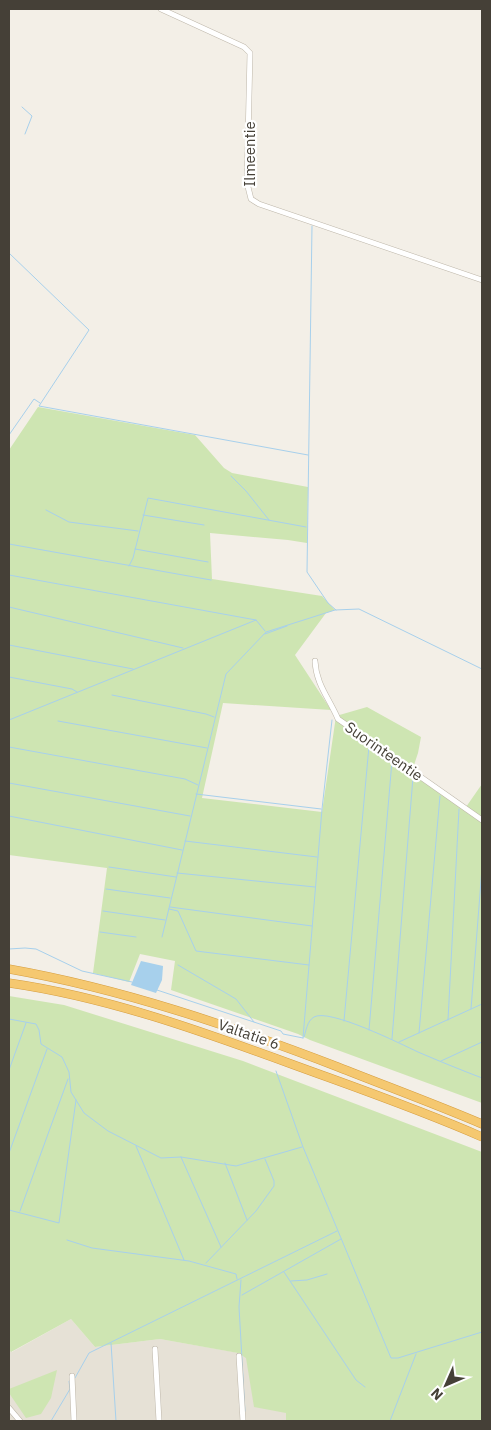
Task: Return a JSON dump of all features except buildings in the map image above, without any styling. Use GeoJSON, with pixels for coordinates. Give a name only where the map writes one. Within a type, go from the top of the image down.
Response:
{"type":"FeatureCollection","features":[{"type":"Feature","properties":{"kind":"highway","name":"Valtatie 6"},"geometry":{"type":"LineString","coordinates":[[9,969],[70,980],[200,1017],[290,1049],[482,1124]]}},
{"type":"Feature","properties":{"kind":"highway","name":"Valtatie 6"},"geometry":{"type":"LineString","coordinates":[[9,983],[102,1003],[201,1032],[437,1117],[482,1136]]}},
{"type":"Feature","properties":{"kind":"street","name":"Ilmeentie"},"geometry":{"type":"LineString","coordinates":[[161,9],[244,47],[250,53],[247,183],[251,199],[259,204],[482,280]]}},
{"type":"Feature","properties":{"kind":"street","name":"Suorinteentie"},"geometry":{"type":"LineString","coordinates":[[315,661],[317,677],[324,692],[334,706],[338,719],[482,820]]}},
{"type":"Feature","properties":{"kind":"street"},"geometry":{"type":"LineString","coordinates":[[155,1349],[159,1421]]}},
{"type":"Feature","properties":{"kind":"street"},"geometry":{"type":"LineString","coordinates":[[239,1356],[243,1421]]}},
{"type":"Feature","properties":{"kind":"street"},"geometry":{"type":"LineString","coordinates":[[72,1376],[74,1421]]}},
{"type":"Feature","properties":{"kind":"street"},"geometry":{"type":"LineString","coordinates":[[9,1408],[20,1421]]}},
{"type":"Feature","properties":{"kind":"shaded area"},"geometry":{"type":"Polygon","coordinates":[[[71,1319],[95,1347],[160,1339],[245,1354],[286,1413],[287,1421],[9,1421],[9,1349],[12,1352],[71,1319]]]}},
{"type":"Feature","properties":{"kind":"green space"},"geometry":{"type":"Polygon","coordinates":[[[38,407],[195,435],[224,468],[232,473],[308,487],[307,543],[210,533],[212,579],[322,596],[335,610],[326,613],[295,655],[331,710],[223,703],[202,798],[322,812],[336,716],[367,707],[421,737],[412,771],[466,807],[482,784],[482,1103],[298,1034],[171,990],[175,961],[140,954],[129,982],[93,973],[107,868],[9,855],[9,450],[38,407]]]}},
{"type":"Feature","properties":{"kind":"green space"},"geometry":{"type":"Polygon","coordinates":[[[9,996],[64,1005],[243,1061],[482,1152],[482,1421],[286,1421],[286,1413],[254,1407],[246,1358],[238,1353],[160,1339],[95,1347],[71,1319],[11,1352],[9,1349],[9,996]]]}},
{"type":"Feature","properties":{"kind":"green space"},"geometry":{"type":"Polygon","coordinates":[[[57,1370],[51,1398],[41,1414],[26,1418],[9,1393],[9,1389],[57,1370]]]}},
{"type":"Feature","properties":{"kind":"water"},"geometry":{"type":"Polygon","coordinates":[[[141,961],[163,966],[162,980],[156,993],[131,985],[141,961]]]}},
{"type":"Feature","properties":{"kind":"waterway"},"geometry":{"type":"LineString","coordinates":[[22,107],[32,116],[25,134]]}},
{"type":"Feature","properties":{"kind":"waterway"},"geometry":{"type":"LineString","coordinates":[[312,226],[307,572],[328,603],[336,610]]}},
{"type":"Feature","properties":{"kind":"waterway"},"geometry":{"type":"LineString","coordinates":[[9,253],[89,330],[39,406],[308,455]]}},
{"type":"Feature","properties":{"kind":"waterway"},"geometry":{"type":"LineString","coordinates":[[9,435],[34,399],[40,403]]}},
{"type":"Feature","properties":{"kind":"waterway"},"geometry":{"type":"LineString","coordinates":[[231,476],[246,491],[269,520]]}},
{"type":"Feature","properties":{"kind":"waterway"},"geometry":{"type":"LineString","coordinates":[[129,566],[133,558],[148,498],[306,527]]}},
{"type":"Feature","properties":{"kind":"waterway"},"geometry":{"type":"LineString","coordinates":[[46,510],[69,522],[138,531]]}},
{"type":"Feature","properties":{"kind":"waterway"},"geometry":{"type":"LineString","coordinates":[[143,515],[204,525]]}},
{"type":"Feature","properties":{"kind":"waterway"},"geometry":{"type":"LineString","coordinates":[[9,544],[211,580]]}},
{"type":"Feature","properties":{"kind":"waterway"},"geometry":{"type":"LineString","coordinates":[[135,549],[208,562]]}},
{"type":"Feature","properties":{"kind":"waterway"},"geometry":{"type":"LineString","coordinates":[[9,575],[256,620],[265,631]]}},
{"type":"Feature","properties":{"kind":"waterway"},"geometry":{"type":"LineString","coordinates":[[9,607],[183,648]]}},
{"type":"Feature","properties":{"kind":"waterway"},"geometry":{"type":"LineString","coordinates":[[162,937],[226,674],[266,632],[335,610],[359,609],[482,669]]}},
{"type":"Feature","properties":{"kind":"waterway"},"geometry":{"type":"LineString","coordinates":[[9,720],[256,620]]}},
{"type":"Feature","properties":{"kind":"waterway"},"geometry":{"type":"LineString","coordinates":[[265,634],[287,626]]}},
{"type":"Feature","properties":{"kind":"waterway"},"geometry":{"type":"LineString","coordinates":[[9,645],[133,669]]}},
{"type":"Feature","properties":{"kind":"waterway"},"geometry":{"type":"LineString","coordinates":[[9,677],[72,689],[77,692]]}},
{"type":"Feature","properties":{"kind":"waterway"},"geometry":{"type":"LineString","coordinates":[[112,695],[214,717]]}},
{"type":"Feature","properties":{"kind":"waterway"},"geometry":{"type":"LineString","coordinates":[[303,1038],[322,809],[332,720]]}},
{"type":"Feature","properties":{"kind":"waterway"},"geometry":{"type":"LineString","coordinates":[[58,721],[207,748]]}},
{"type":"Feature","properties":{"kind":"waterway"},"geometry":{"type":"LineString","coordinates":[[344,1021],[369,746]]}},
{"type":"Feature","properties":{"kind":"waterway"},"geometry":{"type":"LineString","coordinates":[[9,747],[185,779],[198,785]]}},
{"type":"Feature","properties":{"kind":"waterway"},"geometry":{"type":"LineString","coordinates":[[369,1030],[392,761]]}},
{"type":"Feature","properties":{"kind":"waterway"},"geometry":{"type":"LineString","coordinates":[[392,1039],[413,777]]}},
{"type":"Feature","properties":{"kind":"waterway"},"geometry":{"type":"LineString","coordinates":[[9,783],[190,816]]}},
{"type":"Feature","properties":{"kind":"waterway"},"geometry":{"type":"LineString","coordinates":[[196,794],[321,809]]}},
{"type":"Feature","properties":{"kind":"waterway"},"geometry":{"type":"LineString","coordinates":[[419,1033],[440,796]]}},
{"type":"Feature","properties":{"kind":"waterway"},"geometry":{"type":"LineString","coordinates":[[448,1020],[459,809]]}},
{"type":"Feature","properties":{"kind":"waterway"},"geometry":{"type":"LineString","coordinates":[[9,816],[182,850]]}},
{"type":"Feature","properties":{"kind":"waterway"},"geometry":{"type":"LineString","coordinates":[[185,841],[317,857]]}},
{"type":"Feature","properties":{"kind":"waterway"},"geometry":{"type":"LineString","coordinates":[[109,867],[176,877]]}},
{"type":"Feature","properties":{"kind":"waterway"},"geometry":{"type":"LineString","coordinates":[[471,1009],[482,868]]}},
{"type":"Feature","properties":{"kind":"waterway"},"geometry":{"type":"LineString","coordinates":[[177,873],[315,887]]}},
{"type":"Feature","properties":{"kind":"waterway"},"geometry":{"type":"LineString","coordinates":[[106,889],[170,898]]}},
{"type":"Feature","properties":{"kind":"waterway"},"geometry":{"type":"LineString","coordinates":[[170,907],[312,926]]}},
{"type":"Feature","properties":{"kind":"waterway"},"geometry":{"type":"LineString","coordinates":[[169,909],[178,911],[196,951],[309,965]]}},
{"type":"Feature","properties":{"kind":"waterway"},"geometry":{"type":"LineString","coordinates":[[103,911],[165,920]]}},
{"type":"Feature","properties":{"kind":"waterway"},"geometry":{"type":"LineString","coordinates":[[100,932],[136,937]]}},
{"type":"Feature","properties":{"kind":"waterway"},"geometry":{"type":"LineString","coordinates":[[9,949],[36,949],[82,971],[132,982]]}},
{"type":"Feature","properties":{"kind":"waterway"},"geometry":{"type":"LineString","coordinates":[[178,965],[236,999],[254,1022]]}},
{"type":"Feature","properties":{"kind":"waterway"},"geometry":{"type":"LineString","coordinates":[[157,990],[281,1031],[283,1034],[303,1038]]}},
{"type":"Feature","properties":{"kind":"waterway"},"geometry":{"type":"LineString","coordinates":[[399,1042],[482,1004]]}},
{"type":"Feature","properties":{"kind":"waterway"},"geometry":{"type":"LineString","coordinates":[[304,1037],[308,1024],[314,1017],[334,1018],[365,1028],[482,1078]]}},
{"type":"Feature","properties":{"kind":"waterway"},"geometry":{"type":"LineString","coordinates":[[9,1019],[36,1024],[41,1044],[62,1057],[69,1072],[71,1092],[84,1113],[108,1131],[161,1158],[181,1157],[236,1166],[302,1147]]}},
{"type":"Feature","properties":{"kind":"waterway"},"geometry":{"type":"LineString","coordinates":[[9,1070],[26,1023]]}},
{"type":"Feature","properties":{"kind":"waterway"},"geometry":{"type":"LineString","coordinates":[[441,1061],[482,1042]]}},
{"type":"Feature","properties":{"kind":"waterway"},"geometry":{"type":"LineString","coordinates":[[9,1153],[47,1049]]}},
{"type":"Feature","properties":{"kind":"waterway"},"geometry":{"type":"LineString","coordinates":[[276,1071],[303,1147],[391,1358],[398,1358],[482,1332]]}},
{"type":"Feature","properties":{"kind":"waterway"},"geometry":{"type":"LineString","coordinates":[[20,1211],[68,1079]]}},
{"type":"Feature","properties":{"kind":"waterway"},"geometry":{"type":"LineString","coordinates":[[9,1210],[59,1223],[76,1100]]}},
{"type":"Feature","properties":{"kind":"waterway"},"geometry":{"type":"LineString","coordinates":[[136,1146],[184,1260]]}},
{"type":"Feature","properties":{"kind":"waterway"},"geometry":{"type":"LineString","coordinates":[[181,1157],[221,1247]]}},
{"type":"Feature","properties":{"kind":"waterway"},"geometry":{"type":"LineString","coordinates":[[206,1263],[256,1211],[274,1186],[274,1181],[265,1159]]}},
{"type":"Feature","properties":{"kind":"waterway"},"geometry":{"type":"LineString","coordinates":[[225,1163],[247,1220]]}},
{"type":"Feature","properties":{"kind":"waterway"},"geometry":{"type":"LineString","coordinates":[[75,1378],[89,1353],[337,1231]]}},
{"type":"Feature","properties":{"kind":"waterway"},"geometry":{"type":"LineString","coordinates":[[242,1295],[341,1239]]}},
{"type":"Feature","properties":{"kind":"waterway"},"geometry":{"type":"LineString","coordinates":[[67,1240],[92,1248],[189,1261],[236,1274],[237,1279]]}},
{"type":"Feature","properties":{"kind":"waterway"},"geometry":{"type":"LineString","coordinates":[[284,1272],[356,1380],[365,1387]]}},
{"type":"Feature","properties":{"kind":"waterway"},"geometry":{"type":"LineString","coordinates":[[291,1281],[307,1280],[327,1274]]}},
{"type":"Feature","properties":{"kind":"waterway"},"geometry":{"type":"LineString","coordinates":[[241,1280],[239,1307],[245,1411]]}},
{"type":"Feature","properties":{"kind":"waterway"},"geometry":{"type":"LineString","coordinates":[[111,1343],[116,1421]]}},
{"type":"Feature","properties":{"kind":"waterway"},"geometry":{"type":"LineString","coordinates":[[390,1421],[416,1354]]}},
{"type":"Feature","properties":{"kind":"waterway"},"geometry":{"type":"LineString","coordinates":[[51,1421],[70,1389],[69,1381],[71,1380]]}}]}
